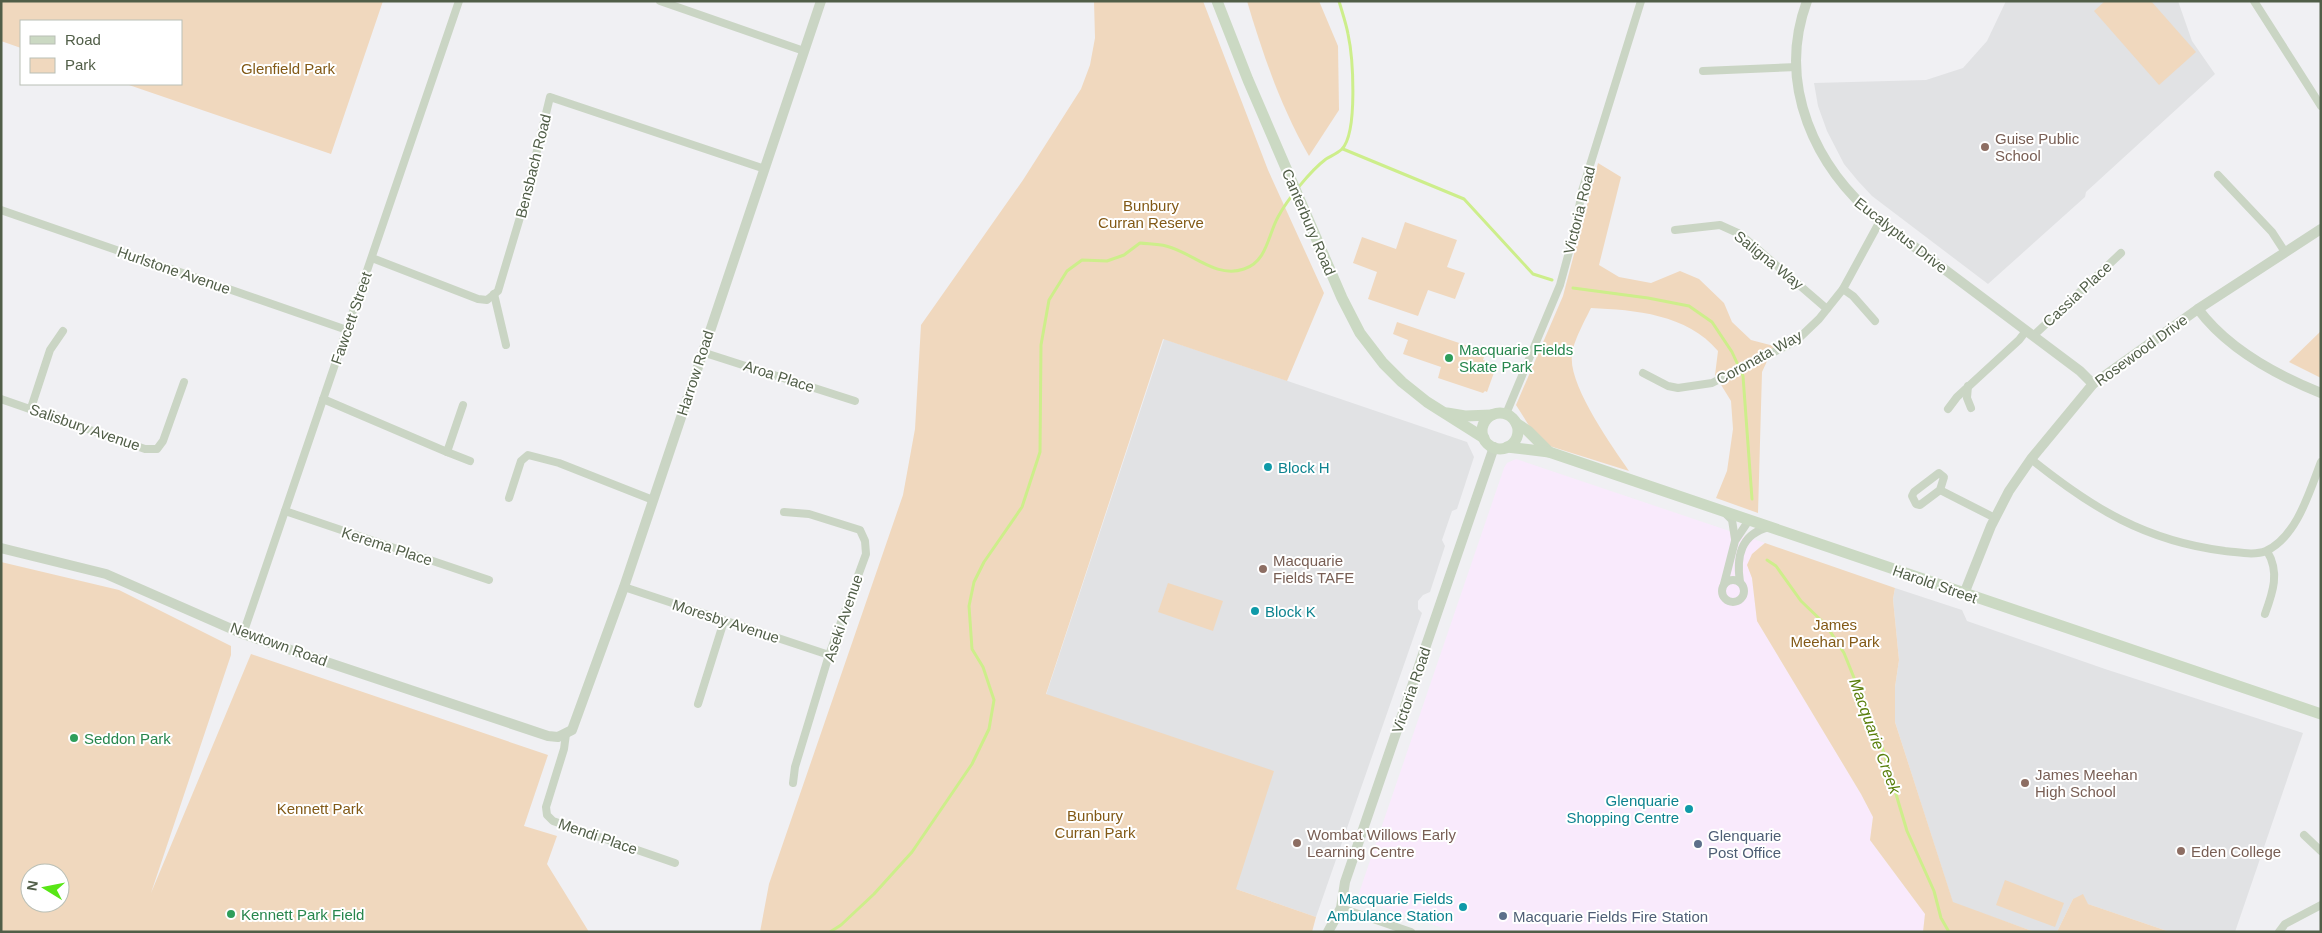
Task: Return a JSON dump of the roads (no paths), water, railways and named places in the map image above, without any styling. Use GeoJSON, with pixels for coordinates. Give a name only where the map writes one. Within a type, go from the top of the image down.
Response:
{"type":"FeatureCollection","features":[{"type":"Feature","properties":{"kind":"main road","name":"Canterbury Road"},"geometry":{"type":"LineString","coordinates":[[1217,1],[1342,298],[1360,333],[1383,362],[1426,402],[1446,412],[1484,438]]}},
{"type":"Feature","properties":{"kind":"main road","name":"Canterbury Road"},"geometry":{"type":"LineString","coordinates":[[1446,412],[1465,416],[1492,415]]}},
{"type":"Feature","properties":{"kind":"main road"},"geometry":{"type":"LineString","coordinates":[[1506,414],[1516,423],[1516,437],[1507,447],[1494,447],[1484,438],[1483,425],[1492,415],[1506,414]]}},
{"type":"Feature","properties":{"kind":"main road","name":"Harold Street"},"geometry":{"type":"LineString","coordinates":[[1516,423],[1528,431],[1549,452]]}},
{"type":"Feature","properties":{"kind":"main road","name":"Harold Street"},"geometry":{"type":"LineString","coordinates":[[1507,447],[1549,452],[2321,714]]}},
{"type":"Feature","properties":{"kind":"street","name":"Fawcett Street"},"geometry":{"type":"LineString","coordinates":[[243,634],[459,1]]}},
{"type":"Feature","properties":{"kind":"street"},"geometry":{"type":"LineString","coordinates":[[660,1],[682,5],[804,51]]}},
{"type":"Feature","properties":{"kind":"street","name":"Harrow Road"},"geometry":{"type":"LineString","coordinates":[[562,735],[572,730],[576,721],[624,587],[821,1]]}},
{"type":"Feature","properties":{"kind":"street","name":"Victoria Road"},"geometry":{"type":"LineString","coordinates":[[1506,414],[1560,284],[1575,230],[1582,190],[1641,1]]}},
{"type":"Feature","properties":{"kind":"street","name":"Eucalyptus Drive"},"geometry":{"type":"LineString","coordinates":[[1807,1],[1800,32],[1797,67],[1802,105],[1818,150],[1847,191],[1880,221],[2080,371],[2093,384]]}},
{"type":"Feature","properties":{"kind":"street"},"geometry":{"type":"LineString","coordinates":[[2254,1],[2321,106]]}},
{"type":"Feature","properties":{"kind":"street"},"geometry":{"type":"LineString","coordinates":[[1703,71],[1797,67]]}},
{"type":"Feature","properties":{"kind":"street","name":"Bensbach Road"},"geometry":{"type":"LineString","coordinates":[[494,294],[498,291],[505,274],[550,97],[765,169]]}},
{"type":"Feature","properties":{"kind":"street"},"geometry":{"type":"LineString","coordinates":[[2218,175],[2272,232],[2285,252]]}},
{"type":"Feature","properties":{"kind":"street","name":"Hurlstone Avenue"},"geometry":{"type":"LineString","coordinates":[[1,210],[347,330]]}},
{"type":"Feature","properties":{"kind":"street","name":"Coronata Way"},"geometry":{"type":"LineString","coordinates":[[1643,373],[1668,386],[1678,388],[1712,383],[1796,340],[1827,309],[1843,289],[1880,221]]}},
{"type":"Feature","properties":{"kind":"street","name":"Saligna Way"},"geometry":{"type":"LineString","coordinates":[[1675,230],[1720,225],[1740,234],[1827,309]]}},
{"type":"Feature","properties":{"kind":"street","name":"Rosewood Drive"},"geometry":{"type":"LineString","coordinates":[[1964,594],[2009,491],[2031,459],[2093,384],[2198,309],[2321,229]]}},
{"type":"Feature","properties":{"kind":"street","name":"Cassia Place"},"geometry":{"type":"LineString","coordinates":[[1948,409],[1968,386],[2019,340],[2030,333],[2122,253]]}},
{"type":"Feature","properties":{"kind":"street"},"geometry":{"type":"LineString","coordinates":[[372,258],[478,299],[487,300],[494,294],[506,345]]}},
{"type":"Feature","properties":{"kind":"street"},"geometry":{"type":"LineString","coordinates":[[1843,289],[1853,296],[1875,321]]}},
{"type":"Feature","properties":{"kind":"street"},"geometry":{"type":"LineString","coordinates":[[2198,309],[2222,336],[2250,356],[2321,393]]}},
{"type":"Feature","properties":{"kind":"street"},"geometry":{"type":"LineString","coordinates":[[31,408],[50,350],[63,331]]}},
{"type":"Feature","properties":{"kind":"street","name":"Aroa Place"},"geometry":{"type":"LineString","coordinates":[[702,352],[856,401]]}},
{"type":"Feature","properties":{"kind":"street","name":"Salisbury Avenue"},"geometry":{"type":"LineString","coordinates":[[1,399],[145,449],[157,448],[163,441],[184,382]]}},
{"type":"Feature","properties":{"kind":"street"},"geometry":{"type":"LineString","coordinates":[[1968,386],[1967,398],[1971,408]]}},
{"type":"Feature","properties":{"kind":"street"},"geometry":{"type":"LineString","coordinates":[[323,399],[470,460]]}},
{"type":"Feature","properties":{"kind":"street"},"geometry":{"type":"LineString","coordinates":[[447,452],[463,405]]}},
{"type":"Feature","properties":{"kind":"street","name":"Victoria Road"},"geometry":{"type":"LineString","coordinates":[[1328,932],[1342,908],[1345,882],[1494,447]]}},
{"type":"Feature","properties":{"kind":"street"},"geometry":{"type":"LineString","coordinates":[[508,498],[521,461],[526,455],[530,455],[559,463],[653,500]]}},
{"type":"Feature","properties":{"kind":"street"},"geometry":{"type":"LineString","coordinates":[[2031,459],[2078,496],[2154,535],[2206,549],[2249,554],[2267,551],[2290,531],[2301,515],[2321,462]]}},
{"type":"Feature","properties":{"kind":"street"},"geometry":{"type":"LineString","coordinates":[[1939,473],[1944,477],[1940,490],[1920,505],[1913,501],[1914,492],[1939,473]]}},
{"type":"Feature","properties":{"kind":"street"},"geometry":{"type":"LineString","coordinates":[[1940,490],[1996,518]]}},
{"type":"Feature","properties":{"kind":"street","name":"Kerema Place"},"geometry":{"type":"LineString","coordinates":[[285,511],[489,580]]}},
{"type":"Feature","properties":{"kind":"street"},"geometry":{"type":"LineString","coordinates":[[1723,511],[1732,520],[1735,529],[1735,542],[1722,596],[1728,601],[1735,602],[1741,599],[1744,592],[1737,564],[1748,536],[1749,520]]}},
{"type":"Feature","properties":{"kind":"street","name":"Aseki Avenue"},"geometry":{"type":"LineString","coordinates":[[784,512],[808,514],[860,530],[866,541],[866,554],[829,655],[795,767],[793,783]]}},
{"type":"Feature","properties":{"kind":"street"},"geometry":{"type":"LineString","coordinates":[[1735,542],[1749,520]]}},
{"type":"Feature","properties":{"kind":"street"},"geometry":{"type":"LineString","coordinates":[[1748,536],[1756,530],[1769,527]]}},
{"type":"Feature","properties":{"kind":"street","name":"Newtown Road"},"geometry":{"type":"LineString","coordinates":[[1,548],[106,574],[243,634],[548,736],[562,735]]}},
{"type":"Feature","properties":{"kind":"street"},"geometry":{"type":"LineString","coordinates":[[2265,614],[2275,574],[2273,561],[2267,551]]}},
{"type":"Feature","properties":{"kind":"street"},"geometry":{"type":"LineString","coordinates":[[1724,584],[1731,580],[1740,582]]}},
{"type":"Feature","properties":{"kind":"street","name":"Moresby Avenue"},"geometry":{"type":"LineString","coordinates":[[624,587],[829,655]]}},
{"type":"Feature","properties":{"kind":"street"},"geometry":{"type":"LineString","coordinates":[[698,704],[724,621]]}},
{"type":"Feature","properties":{"kind":"street","name":"Mendi Place"},"geometry":{"type":"LineString","coordinates":[[562,735],[564,749],[546,807],[547,815],[553,821],[675,863]]}},
{"type":"Feature","properties":{"kind":"street"},"geometry":{"type":"LineString","coordinates":[[2304,835],[2321,851]]}},
{"type":"Feature","properties":{"kind":"street"},"geometry":{"type":"LineString","coordinates":[[2279,932],[2285,924],[2321,905]]}},
{"type":"Feature","properties":{"kind":"street"},"geometry":{"type":"LineString","coordinates":[[1342,908],[1411,932]]}},
{"type":"Feature","properties":{"kind":"waterway"},"geometry":{"type":"LineString","coordinates":[[830,932],[841,925],[874,894],[912,852],[972,764],[989,729],[994,700],[983,667],[972,649],[969,606],[974,582],[984,562],[1022,507],[1040,452],[1041,345],[1049,300],[1067,271],[1082,260],[1107,261],[1124,255],[1140,243],[1163,245],[1176,249],[1204,264],[1223,270],[1244,269],[1258,260],[1266,247],[1278,217],[1293,194],[1320,164],[1342,149],[1347,140],[1352,111],[1353,76],[1348,34],[1339,1]]}},
{"type":"Feature","properties":{"kind":"waterway","name":"Macquarie Creek"},"geometry":{"type":"LineString","coordinates":[[1343,149],[1464,199],[1533,274],[1552,280]]}},
{"type":"Feature","properties":{"kind":"waterway","name":"Macquarie Creek"},"geometry":{"type":"LineString","coordinates":[[1573,288],[1648,298],[1689,306],[1712,322],[1732,352],[1743,376],[1752,499]]}},
{"type":"Feature","properties":{"kind":"waterway","name":"Macquarie Creek"},"geometry":{"type":"LineString","coordinates":[[1767,560],[1776,566],[1801,601],[1826,625],[1844,653],[1882,747],[1907,831],[1934,891],[1941,918],[1949,932]]}},
{"type":"Feature","properties":{"kind":"place","name":"Guise Public School"},"geometry":{"type":"Point","coordinates":[1985,147]}},
{"type":"Feature","properties":{"kind":"place","name":"Macquarie Fields Skate Park"},"geometry":{"type":"Point","coordinates":[1449,358]}},
{"type":"Feature","properties":{"kind":"place","name":"Block H"},"geometry":{"type":"Point","coordinates":[1268,467]}},
{"type":"Feature","properties":{"kind":"place","name":"Macquarie Fields TAFE"},"geometry":{"type":"Point","coordinates":[1263,569]}},
{"type":"Feature","properties":{"kind":"place","name":"Block K"},"geometry":{"type":"Point","coordinates":[1255,611]}},
{"type":"Feature","properties":{"kind":"place","name":"Seddon Park"},"geometry":{"type":"Point","coordinates":[74,738]}},
{"type":"Feature","properties":{"kind":"place","name":"James Meehan High School"},"geometry":{"type":"Point","coordinates":[2025,783]}},
{"type":"Feature","properties":{"kind":"place","name":"Glenquarie Shopping Centre"},"geometry":{"type":"Point","coordinates":[1689,809]}},
{"type":"Feature","properties":{"kind":"place","name":"Wombat Willows Early Learning Centre"},"geometry":{"type":"Point","coordinates":[1297,843]}},
{"type":"Feature","properties":{"kind":"place","name":"Glenquarie Post Office"},"geometry":{"type":"Point","coordinates":[1698,844]}},
{"type":"Feature","properties":{"kind":"place","name":"Eden College"},"geometry":{"type":"Point","coordinates":[2181,851]}},
{"type":"Feature","properties":{"kind":"place","name":"Macquarie Fields Ambulance Station"},"geometry":{"type":"Point","coordinates":[1463,907]}},
{"type":"Feature","properties":{"kind":"place","name":"Kennett Park Field"},"geometry":{"type":"Point","coordinates":[231,914]}},
{"type":"Feature","properties":{"kind":"place","name":"Macquarie Fields Fire Station"},"geometry":{"type":"Point","coordinates":[1503,916]}},
{"type":"Feature","properties":{"kind":"park label","name":"Glenfield Park"},"geometry":{"type":"Point","coordinates":[288,68]}},
{"type":"Feature","properties":{"kind":"park label","name":"Bunbury Curran Reserve"},"geometry":{"type":"Point","coordinates":[1151,214]}},
{"type":"Feature","properties":{"kind":"park label","name":"James Meehan Park"},"geometry":{"type":"Point","coordinates":[1835,632]}},
{"type":"Feature","properties":{"kind":"park label","name":"Kennett Park"},"geometry":{"type":"Point","coordinates":[320,808]}},
{"type":"Feature","properties":{"kind":"park label","name":"Bunbury Curran Park"},"geometry":{"type":"Point","coordinates":[1095,824]}}]}
